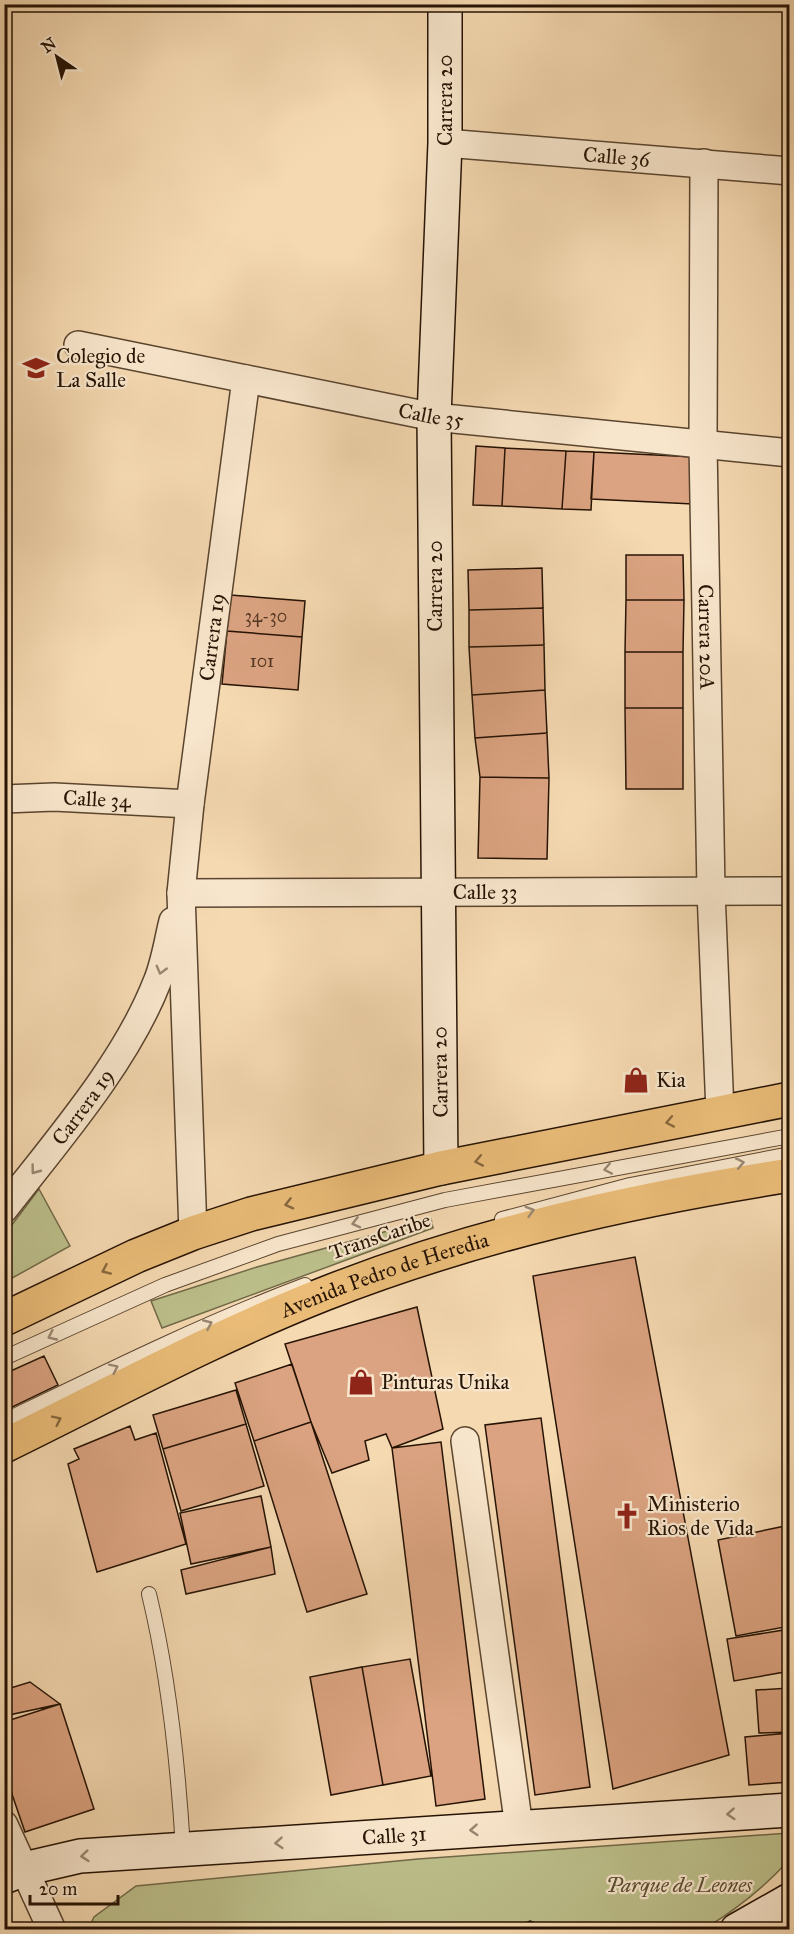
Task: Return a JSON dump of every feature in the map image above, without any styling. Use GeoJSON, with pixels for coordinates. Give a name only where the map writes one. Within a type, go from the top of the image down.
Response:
{"type":"FeatureCollection","features":[{"type":"Feature","properties":{"kind":"highway"},"geometry":{"type":"LineString","coordinates":[[4,1318],[85,1279],[193,1233],[251,1214],[441,1168],[789,1099]]}},
{"type":"Feature","properties":{"kind":"highway","name":"Avenida Pedro de Heredia"},"geometry":{"type":"LineString","coordinates":[[4,1446],[284,1311],[324,1294],[438,1254],[509,1232],[634,1203],[789,1175]]}},
{"type":"Feature","properties":{"kind":"street","name":"Carrera 20"},"geometry":{"type":"LineString","coordinates":[[441,1168],[434,417],[445,143],[445,4]]}},
{"type":"Feature","properties":{"kind":"street","name":"Calle 36"},"geometry":{"type":"LineString","coordinates":[[445,143],[789,171]]}},
{"type":"Feature","properties":{"kind":"street","name":"Carrera 20A"},"geometry":{"type":"LineString","coordinates":[[704,163],[703,444],[711,891],[720,1112]]}},
{"type":"Feature","properties":{"kind":"street","name":"Calle 35"},"geometry":{"type":"LineString","coordinates":[[78,345],[434,417],[789,453]]}},
{"type":"Feature","properties":{"kind":"street","name":"Carrera 19"},"geometry":{"type":"LineString","coordinates":[[193,1233],[181,893],[190,804],[246,380]]}},
{"type":"Feature","properties":{"kind":"street","name":"Calle 34"},"geometry":{"type":"LineString","coordinates":[[4,799],[54,797],[190,804]]}},
{"type":"Feature","properties":{"kind":"street","name":"Calle 33"},"geometry":{"type":"LineString","coordinates":[[181,893],[789,891]]}},
{"type":"Feature","properties":{"kind":"street","name":"Carrera 19"},"geometry":{"type":"LineString","coordinates":[[4,1209],[98,1087],[146,1007],[158,981],[181,893]]}},
{"type":"Feature","properties":{"kind":"street"},"geometry":{"type":"LineString","coordinates":[[465,1442],[519,1827]]}},
{"type":"Feature","properties":{"kind":"street","name":"Calle 31"},"geometry":{"type":"LineString","coordinates":[[14,1873],[80,1856],[789,1810]]}},
{"type":"Feature","properties":{"kind":"street"},"geometry":{"type":"LineString","coordinates":[[4,1825],[14,1873],[52,1929]]}},
{"type":"Feature","properties":{"kind":"street"},"geometry":{"type":"LineString","coordinates":[[737,1929],[789,1900]]}},
{"type":"Feature","properties":{"kind":"lane","name":"TransCaribe"},"geometry":{"type":"LineString","coordinates":[[4,1358],[165,1285],[278,1244],[445,1200],[789,1136]]}},
{"type":"Feature","properties":{"kind":"lane"},"geometry":{"type":"LineString","coordinates":[[487,1223],[630,1185],[789,1154]]}},
{"type":"Feature","properties":{"kind":"lane","name":"TransCaribe"},"geometry":{"type":"LineString","coordinates":[[4,1421],[251,1305],[316,1280]]}},
{"type":"Feature","properties":{"kind":"lane"},"geometry":{"type":"LineString","coordinates":[[149,1594],[160,1638],[173,1727],[181,1800],[183,1849]]}},
{"type":"Feature","properties":{"kind":"green space"},"geometry":{"type":"Polygon","coordinates":[[[39,1189],[70,1246],[5,1282],[5,1234],[39,1189]]]}},
{"type":"Feature","properties":{"kind":"green space"},"geometry":{"type":"Polygon","coordinates":[[[431,1219],[433,1228],[162,1328],[151,1301],[257,1267],[431,1219]]]}},
{"type":"Feature","properties":{"kind":"green space","name":"Parque de Leones"},"geometry":{"type":"Polygon","coordinates":[[[789,1833],[789,1860],[749,1898],[704,1929],[88,1930],[94,1917],[136,1886],[418,1859],[789,1833]]]}},
{"type":"Feature","properties":{"kind":"building"},"geometry":{"type":"Polygon","coordinates":[[[476,446],[505,448],[502,506],[473,505],[476,446]]]}},
{"type":"Feature","properties":{"kind":"building"},"geometry":{"type":"Polygon","coordinates":[[[505,448],[566,451],[562,509],[502,506],[505,448]]]}},
{"type":"Feature","properties":{"kind":"building"},"geometry":{"type":"Polygon","coordinates":[[[566,451],[594,452],[591,510],[562,509],[566,451]]]}},
{"type":"Feature","properties":{"kind":"building"},"geometry":{"type":"Polygon","coordinates":[[[594,452],[696,457],[693,504],[591,499],[594,452]]]}},
{"type":"Feature","properties":{"kind":"building"},"geometry":{"type":"Polygon","coordinates":[[[626,555],[683,555],[684,600],[626,600],[626,555]]]}},
{"type":"Feature","properties":{"kind":"building"},"geometry":{"type":"Polygon","coordinates":[[[542,568],[543,608],[469,610],[468,570],[542,568]]]}},
{"type":"Feature","properties":{"kind":"building"},"geometry":{"type":"Polygon","coordinates":[[[230,595],[305,601],[302,637],[227,631],[230,595]]]}},
{"type":"Feature","properties":{"kind":"building"},"geometry":{"type":"Polygon","coordinates":[[[626,600],[684,600],[683,652],[625,652],[626,600]]]}},
{"type":"Feature","properties":{"kind":"building"},"geometry":{"type":"Polygon","coordinates":[[[543,608],[544,645],[469,647],[469,610],[543,608]]]}},
{"type":"Feature","properties":{"kind":"building"},"geometry":{"type":"Polygon","coordinates":[[[227,631],[302,637],[298,690],[222,684],[227,631]]]}},
{"type":"Feature","properties":{"kind":"building"},"geometry":{"type":"Polygon","coordinates":[[[544,645],[545,690],[472,695],[469,647],[544,645]]]}},
{"type":"Feature","properties":{"kind":"building"},"geometry":{"type":"Polygon","coordinates":[[[625,652],[683,652],[683,708],[625,708],[625,652]]]}},
{"type":"Feature","properties":{"kind":"building"},"geometry":{"type":"Polygon","coordinates":[[[545,690],[547,733],[475,738],[472,695],[545,690]]]}},
{"type":"Feature","properties":{"kind":"building"},"geometry":{"type":"Polygon","coordinates":[[[625,708],[683,708],[683,789],[626,789],[625,708]]]}},
{"type":"Feature","properties":{"kind":"building"},"geometry":{"type":"Polygon","coordinates":[[[547,733],[549,778],[480,777],[475,738],[547,733]]]}},
{"type":"Feature","properties":{"kind":"building"},"geometry":{"type":"Polygon","coordinates":[[[480,777],[549,778],[547,859],[478,858],[480,777]]]}},
{"type":"Feature","properties":{"kind":"building","name":"Ministerio Rios de Vida"},"geometry":{"type":"Polygon","coordinates":[[[635,1257],[729,1755],[613,1789],[533,1276],[635,1257]]]}},
{"type":"Feature","properties":{"kind":"building"},"geometry":{"type":"Polygon","coordinates":[[[417,1307],[443,1429],[392,1448],[386,1434],[365,1441],[369,1460],[332,1473],[311,1422],[285,1344],[417,1307]]]}},
{"type":"Feature","properties":{"kind":"building"},"geometry":{"type":"Polygon","coordinates":[[[44,1356],[58,1385],[4,1411],[4,1374],[44,1356]]]}},
{"type":"Feature","properties":{"kind":"building"},"geometry":{"type":"Polygon","coordinates":[[[292,1364],[311,1422],[254,1441],[235,1383],[292,1364]]]}},
{"type":"Feature","properties":{"kind":"building"},"geometry":{"type":"Polygon","coordinates":[[[236,1390],[246,1424],[163,1449],[153,1415],[236,1390]]]}},
{"type":"Feature","properties":{"kind":"building"},"geometry":{"type":"Polygon","coordinates":[[[541,1418],[590,1787],[535,1795],[485,1425],[541,1418]]]}},
{"type":"Feature","properties":{"kind":"building"},"geometry":{"type":"Polygon","coordinates":[[[311,1422],[367,1594],[307,1612],[254,1441],[311,1422]]]}},
{"type":"Feature","properties":{"kind":"building"},"geometry":{"type":"Polygon","coordinates":[[[246,1424],[264,1486],[181,1511],[163,1449],[246,1424]]]}},
{"type":"Feature","properties":{"kind":"building"},"geometry":{"type":"Polygon","coordinates":[[[130,1426],[135,1440],[156,1433],[186,1544],[97,1572],[68,1464],[79,1459],[74,1449],[130,1426]]]}},
{"type":"Feature","properties":{"kind":"building"},"geometry":{"type":"Polygon","coordinates":[[[441,1442],[485,1799],[436,1806],[392,1448],[441,1442]]]}},
{"type":"Feature","properties":{"kind":"building"},"geometry":{"type":"Polygon","coordinates":[[[261,1496],[271,1547],[191,1564],[180,1513],[261,1496]]]}},
{"type":"Feature","properties":{"kind":"building"},"geometry":{"type":"Polygon","coordinates":[[[790,1525],[790,1626],[736,1636],[718,1540],[790,1525]]]}},
{"type":"Feature","properties":{"kind":"building"},"geometry":{"type":"Polygon","coordinates":[[[271,1547],[275,1574],[186,1594],[181,1570],[271,1547]]]}},
{"type":"Feature","properties":{"kind":"building"},"geometry":{"type":"Polygon","coordinates":[[[790,1629],[790,1671],[734,1681],[727,1639],[790,1629]]]}},
{"type":"Feature","properties":{"kind":"building"},"geometry":{"type":"Polygon","coordinates":[[[410,1659],[431,1776],[383,1785],[362,1667],[410,1659]]]}},
{"type":"Feature","properties":{"kind":"building"},"geometry":{"type":"Polygon","coordinates":[[[4,1666],[10,1680],[4,1682],[4,1666]]]}},
{"type":"Feature","properties":{"kind":"building"},"geometry":{"type":"Polygon","coordinates":[[[362,1667],[383,1785],[331,1795],[310,1677],[362,1667]]]}},
{"type":"Feature","properties":{"kind":"building"},"geometry":{"type":"Polygon","coordinates":[[[30,1682],[60,1704],[4,1716],[4,1690],[30,1682]]]}},
{"type":"Feature","properties":{"kind":"building"},"geometry":{"type":"Polygon","coordinates":[[[790,1688],[790,1732],[759,1733],[756,1690],[790,1688]]]}},
{"type":"Feature","properties":{"kind":"building"},"geometry":{"type":"Polygon","coordinates":[[[60,1704],[94,1809],[25,1832],[4,1771],[4,1722],[60,1704]]]}},
{"type":"Feature","properties":{"kind":"building"},"geometry":{"type":"Polygon","coordinates":[[[790,1733],[790,1782],[749,1785],[745,1737],[790,1733]]]}},
{"type":"Feature","properties":{"kind":"building"},"geometry":{"type":"Polygon","coordinates":[[[530,1921],[543,1926],[545,1930],[516,1930],[518,1926],[530,1921]]]}},
{"type":"Feature","properties":{"kind":"place","name":"Colegio de La Salle"},"geometry":{"type":"Point","coordinates":[36,368]}},
{"type":"Feature","properties":{"kind":"place","name":"Kia"},"geometry":{"type":"Point","coordinates":[636,1080]}},
{"type":"Feature","properties":{"kind":"place","name":"Pinturas Unika"},"geometry":{"type":"Point","coordinates":[361,1382]}},
{"type":"Feature","properties":{"kind":"place","name":"Ministerio Rios de Vida"},"geometry":{"type":"Point","coordinates":[627,1516]}}]}
